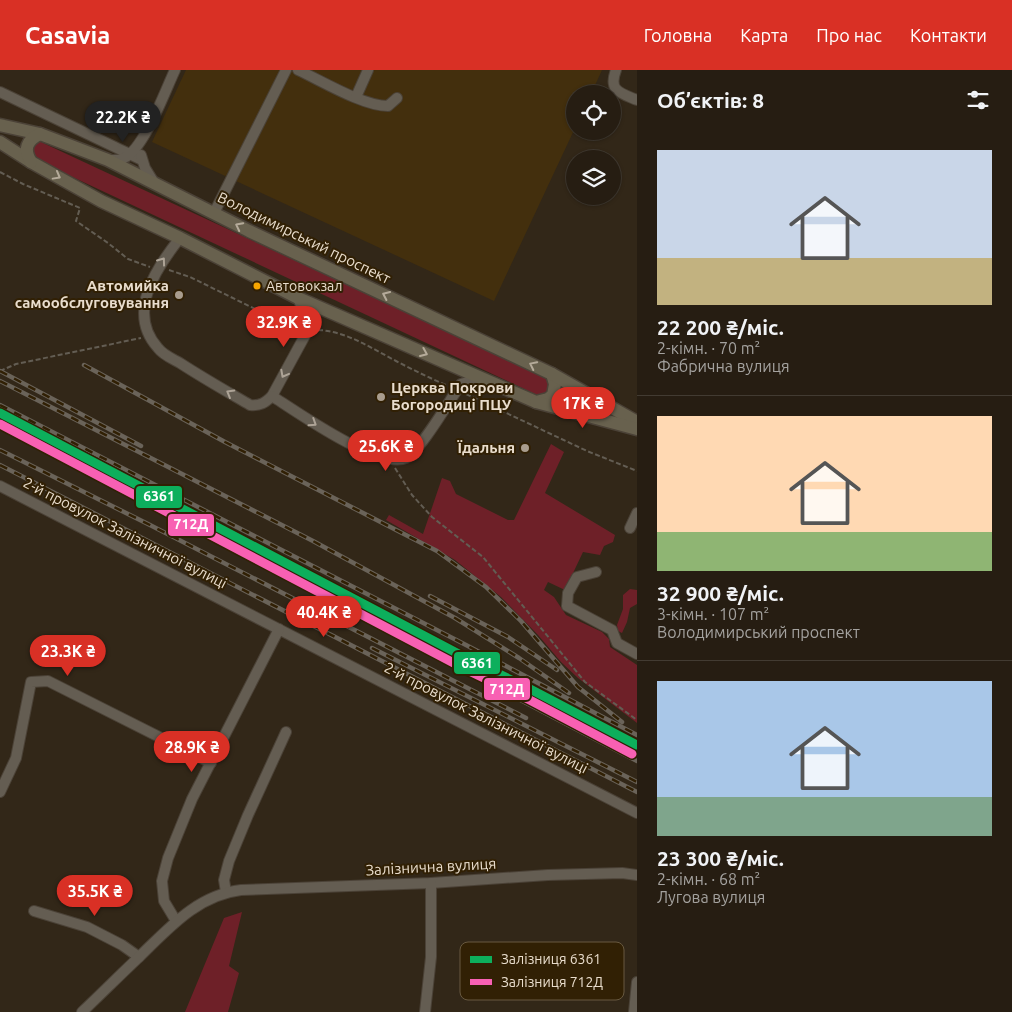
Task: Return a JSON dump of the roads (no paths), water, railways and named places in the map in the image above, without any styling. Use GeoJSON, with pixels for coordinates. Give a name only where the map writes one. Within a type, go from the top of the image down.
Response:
{"type":"FeatureCollection","features":[{"type":"Feature","properties":{"kind":"main road","name":"Володимирський проспект"},"geometry":{"type":"LineString","coordinates":[[0,125],[40,134],[108,160],[249,231],[552,374],[637,422]]}},
{"type":"Feature","properties":{"kind":"main road"},"geometry":{"type":"LineString","coordinates":[[31,162],[26,148],[28,142],[40,134]]}},
{"type":"Feature","properties":{"kind":"main road"},"geometry":{"type":"LineString","coordinates":[[0,142],[31,162],[101,201],[180,238],[298,298],[536,402],[637,429]]}},
{"type":"Feature","properties":{"kind":"main road"},"geometry":{"type":"LineString","coordinates":[[536,402],[548,399],[553,395],[555,384],[552,374]]}},
{"type":"Feature","properties":{"kind":"street"},"geometry":{"type":"LineString","coordinates":[[108,160],[124,158],[142,139],[175,70]]}},
{"type":"Feature","properties":{"kind":"street"},"geometry":{"type":"LineString","coordinates":[[214,213],[286,70]]}},
{"type":"Feature","properties":{"kind":"street"},"geometry":{"type":"LineString","coordinates":[[298,70],[380,106],[388,106],[396,98]]}},
{"type":"Feature","properties":{"kind":"street"},"geometry":{"type":"LineString","coordinates":[[356,97],[368,70]]}},
{"type":"Feature","properties":{"kind":"street"},"geometry":{"type":"LineString","coordinates":[[616,70],[613,82],[615,88],[618,92],[637,100]]}},
{"type":"Feature","properties":{"kind":"street"},"geometry":{"type":"LineString","coordinates":[[0,92],[142,160]]}},
{"type":"Feature","properties":{"kind":"street"},"geometry":{"type":"LineString","coordinates":[[142,139],[142,160],[153,181]]}},
{"type":"Feature","properties":{"kind":"street"},"geometry":{"type":"LineString","coordinates":[[180,238],[157,269],[146,298],[143,319],[149,336],[159,350],[250,405],[258,406],[264,404],[272,396],[308,330],[306,318],[298,298]]}},
{"type":"Feature","properties":{"kind":"street"},"geometry":{"type":"LineString","coordinates":[[272,396],[348,444],[390,460],[405,458],[418,448],[461,384],[485,379]]}},
{"type":"Feature","properties":{"kind":"street","name":"2-й провулок Залізничної вулиці"},"geometry":{"type":"LineString","coordinates":[[0,486],[637,813]]}},
{"type":"Feature","properties":{"kind":"street"},"geometry":{"type":"LineString","coordinates":[[630,528],[637,513]]}},
{"type":"Feature","properties":{"kind":"street"},"geometry":{"type":"LineString","coordinates":[[596,572],[577,577],[568,593],[567,606],[612,630],[617,643],[637,654]]}},
{"type":"Feature","properties":{"kind":"street"},"geometry":{"type":"LineString","coordinates":[[176,921],[164,901],[162,881],[168,858],[192,799],[280,629]]}},
{"type":"Feature","properties":{"kind":"street"},"geometry":{"type":"LineString","coordinates":[[0,792],[16,758],[31,682],[48,681],[212,763]]}},
{"type":"Feature","properties":{"kind":"street"},"geometry":{"type":"LineString","coordinates":[[226,892],[224,880],[229,861],[286,732]]}},
{"type":"Feature","properties":{"kind":"street","name":"Залізнична вулиця"},"geometry":{"type":"LineString","coordinates":[[82,1012],[176,921],[209,898],[226,892],[431,883],[548,875],[622,873],[637,875]]}},
{"type":"Feature","properties":{"kind":"street"},"geometry":{"type":"LineString","coordinates":[[425,1012],[431,957],[431,883]]}},
{"type":"Feature","properties":{"kind":"street"},"geometry":{"type":"LineString","coordinates":[[34,911],[87,927],[122,944],[138,957]]}},
{"type":"Feature","properties":{"kind":"street"},"geometry":{"type":"LineString","coordinates":[[634,1012],[637,982]]}},
{"type":"Feature","properties":{"kind":"railway"},"geometry":{"type":"LineString","coordinates":[[84,365],[225,442],[437,551],[486,587],[521,621],[578,687],[622,722]]}},
{"type":"Feature","properties":{"kind":"railway"},"geometry":{"type":"LineString","coordinates":[[0,371],[141,446]]}},
{"type":"Feature","properties":{"kind":"railway"},"geometry":{"type":"LineString","coordinates":[[0,381],[313,541],[455,618],[519,658],[569,693]]}},
{"type":"Feature","properties":{"kind":"railway"},"geometry":{"type":"LineString","coordinates":[[0,405],[637,735]]}},
{"type":"Feature","properties":{"kind":"railway"},"geometry":{"type":"LineString","coordinates":[[0,427],[637,761]]}},
{"type":"Feature","properties":{"kind":"railway"},"geometry":{"type":"LineString","coordinates":[[0,450],[526,718]]}},
{"type":"Feature","properties":{"kind":"railway"},"geometry":{"type":"LineString","coordinates":[[0,465],[637,792]]}},
{"type":"Feature","properties":{"kind":"railway"},"geometry":{"type":"LineString","coordinates":[[430,596],[508,637],[557,670]]}},
{"type":"Feature","properties":{"kind":"railway"},"geometry":{"type":"LineString","coordinates":[[372,648],[637,782]]}},
{"type":"Feature","properties":{"kind":"rail line","name":"6361"},"geometry":{"type":"LineString","coordinates":[[0,413],[472,661],[637,745]]}},
{"type":"Feature","properties":{"kind":"rail line","name":"712Д"},"geometry":{"type":"LineString","coordinates":[[0,424],[467,670],[526,698],[632,754]]}},
{"type":"Feature","properties":{"kind":"place","name":"Автовокзал"},"geometry":{"type":"Point","coordinates":[257,286]}},
{"type":"Feature","properties":{"kind":"place","name":"Автомийка самообслуговування"},"geometry":{"type":"Point","coordinates":[179,295]}},
{"type":"Feature","properties":{"kind":"place","name":"Церква Покрови Богородиці ПЦУ"},"geometry":{"type":"Point","coordinates":[381,397]}},
{"type":"Feature","properties":{"kind":"place","name":"Їдальня"},"geometry":{"type":"Point","coordinates":[525,448]}}]}
